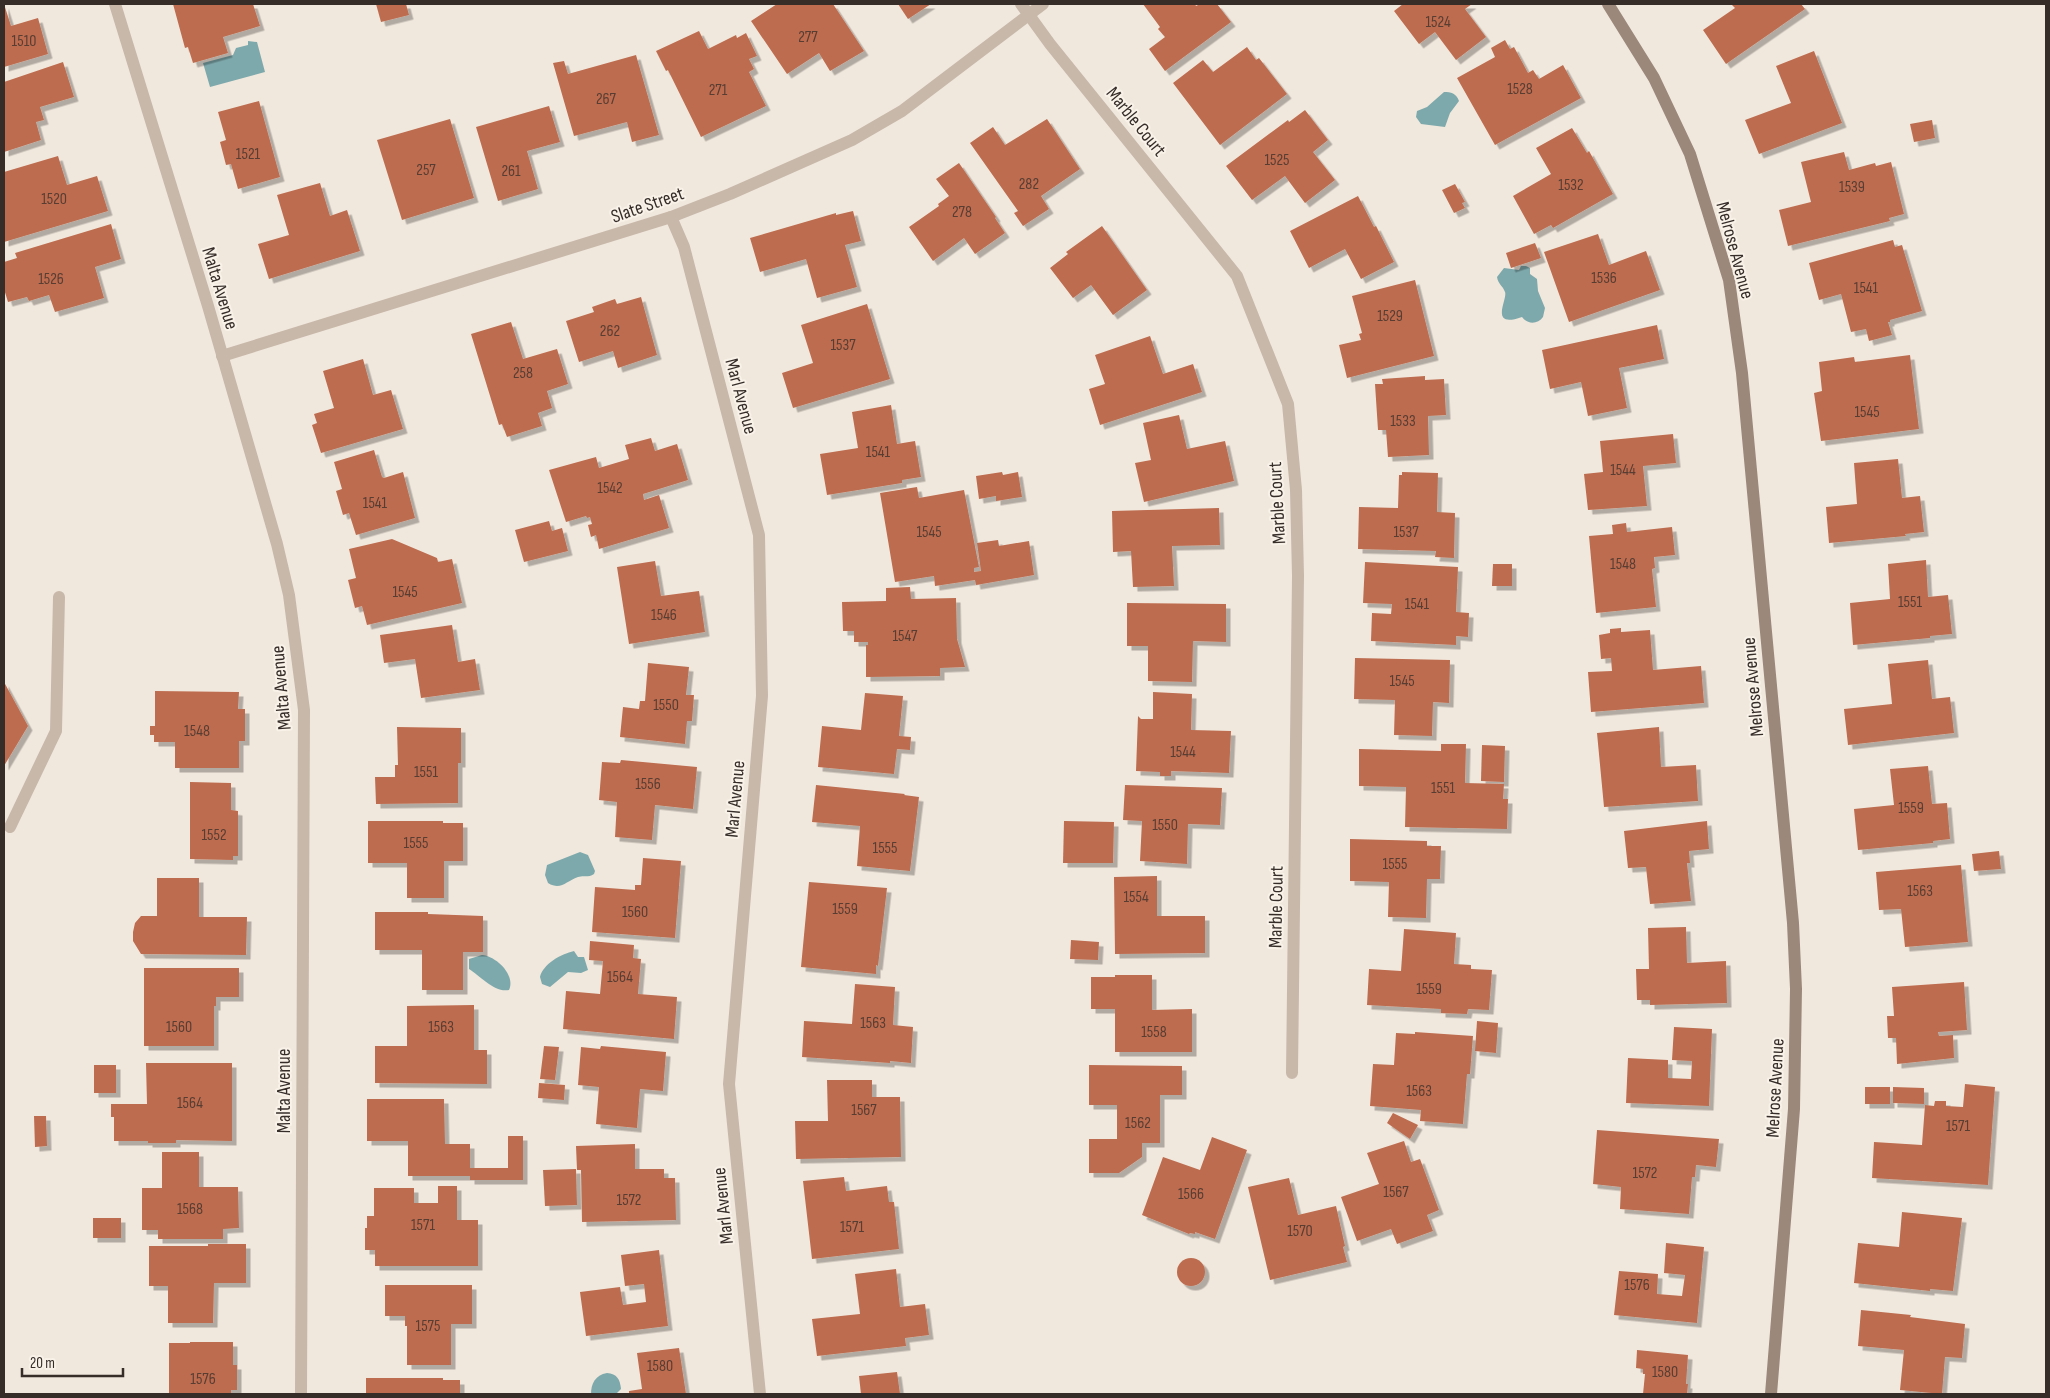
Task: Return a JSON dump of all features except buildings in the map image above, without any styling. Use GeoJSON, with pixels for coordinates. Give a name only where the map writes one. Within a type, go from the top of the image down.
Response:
{"type":"FeatureCollection","features":[{"type":"Feature","properties":{"kind":"street","name":"Malta Avenue"},"geometry":{"type":"LineString","coordinates":[[115,4],[277,544],[288,595],[304,710],[301,1394]]}},
{"type":"Feature","properties":{"kind":"street","name":"Marble Court"},"geometry":{"type":"LineString","coordinates":[[1021,4],[1050,44],[1237,276],[1288,404],[1296,490],[1298,576],[1292,1073]]}},
{"type":"Feature","properties":{"kind":"street","name":"Slate Street"},"geometry":{"type":"LineString","coordinates":[[222,356],[671,217],[730,194],[852,140],[902,111],[1043,4]]}},
{"type":"Feature","properties":{"kind":"street","name":"Melrose Avenue"},"geometry":{"type":"LineString","coordinates":[[1608,4],[1654,78],[1690,154],[1729,280],[1742,373],[1793,923],[1796,989],[1794,1109],[1771,1394]]}},
{"type":"Feature","properties":{"kind":"street","name":"Marl Avenue"},"geometry":{"type":"LineString","coordinates":[[671,217],[684,246],[759,535],[762,696],[729,1084],[760,1394]]}},
{"type":"Feature","properties":{"kind":"street"},"geometry":{"type":"LineString","coordinates":[[10,827],[56,731],[59,597]]}},
{"type":"Feature","properties":{"kind":"water"},"geometry":{"type":"Polygon","coordinates":[[[248,41],[257,42],[265,72],[210,87],[203,63],[233,55],[236,48],[248,45],[248,41]]]}},
{"type":"Feature","properties":{"kind":"water"},"geometry":{"type":"Polygon","coordinates":[[[1444,92],[1453,94],[1459,101],[1450,113],[1445,127],[1421,124],[1416,117],[1417,111],[1427,107],[1444,92]]]}},
{"type":"Feature","properties":{"kind":"water"},"geometry":{"type":"Polygon","coordinates":[[[1521,266],[1530,268],[1530,274],[1537,279],[1538,291],[1545,308],[1543,317],[1536,322],[1524,320],[1522,317],[1512,320],[1505,319],[1502,316],[1505,292],[1497,277],[1504,268],[1519,270],[1521,266]]]}},
{"type":"Feature","properties":{"kind":"water"},"geometry":{"type":"Polygon","coordinates":[[[580,852],[588,855],[595,871],[594,874],[578,877],[560,886],[548,883],[545,875],[547,865],[580,852]]]}},
{"type":"Feature","properties":{"kind":"water"},"geometry":{"type":"Polygon","coordinates":[[[574,951],[578,957],[584,957],[588,970],[581,973],[568,972],[550,987],[542,984],[540,977],[545,968],[558,957],[574,951]]]}},
{"type":"Feature","properties":{"kind":"water"},"geometry":{"type":"Polygon","coordinates":[[[482,955],[493,959],[503,967],[510,978],[509,990],[493,987],[469,969],[469,959],[482,955]]]}},
{"type":"Feature","properties":{"kind":"water"},"geometry":{"type":"Polygon","coordinates":[[[607,1373],[617,1378],[621,1389],[616,1394],[591,1394],[594,1380],[607,1373]]]}}]}
